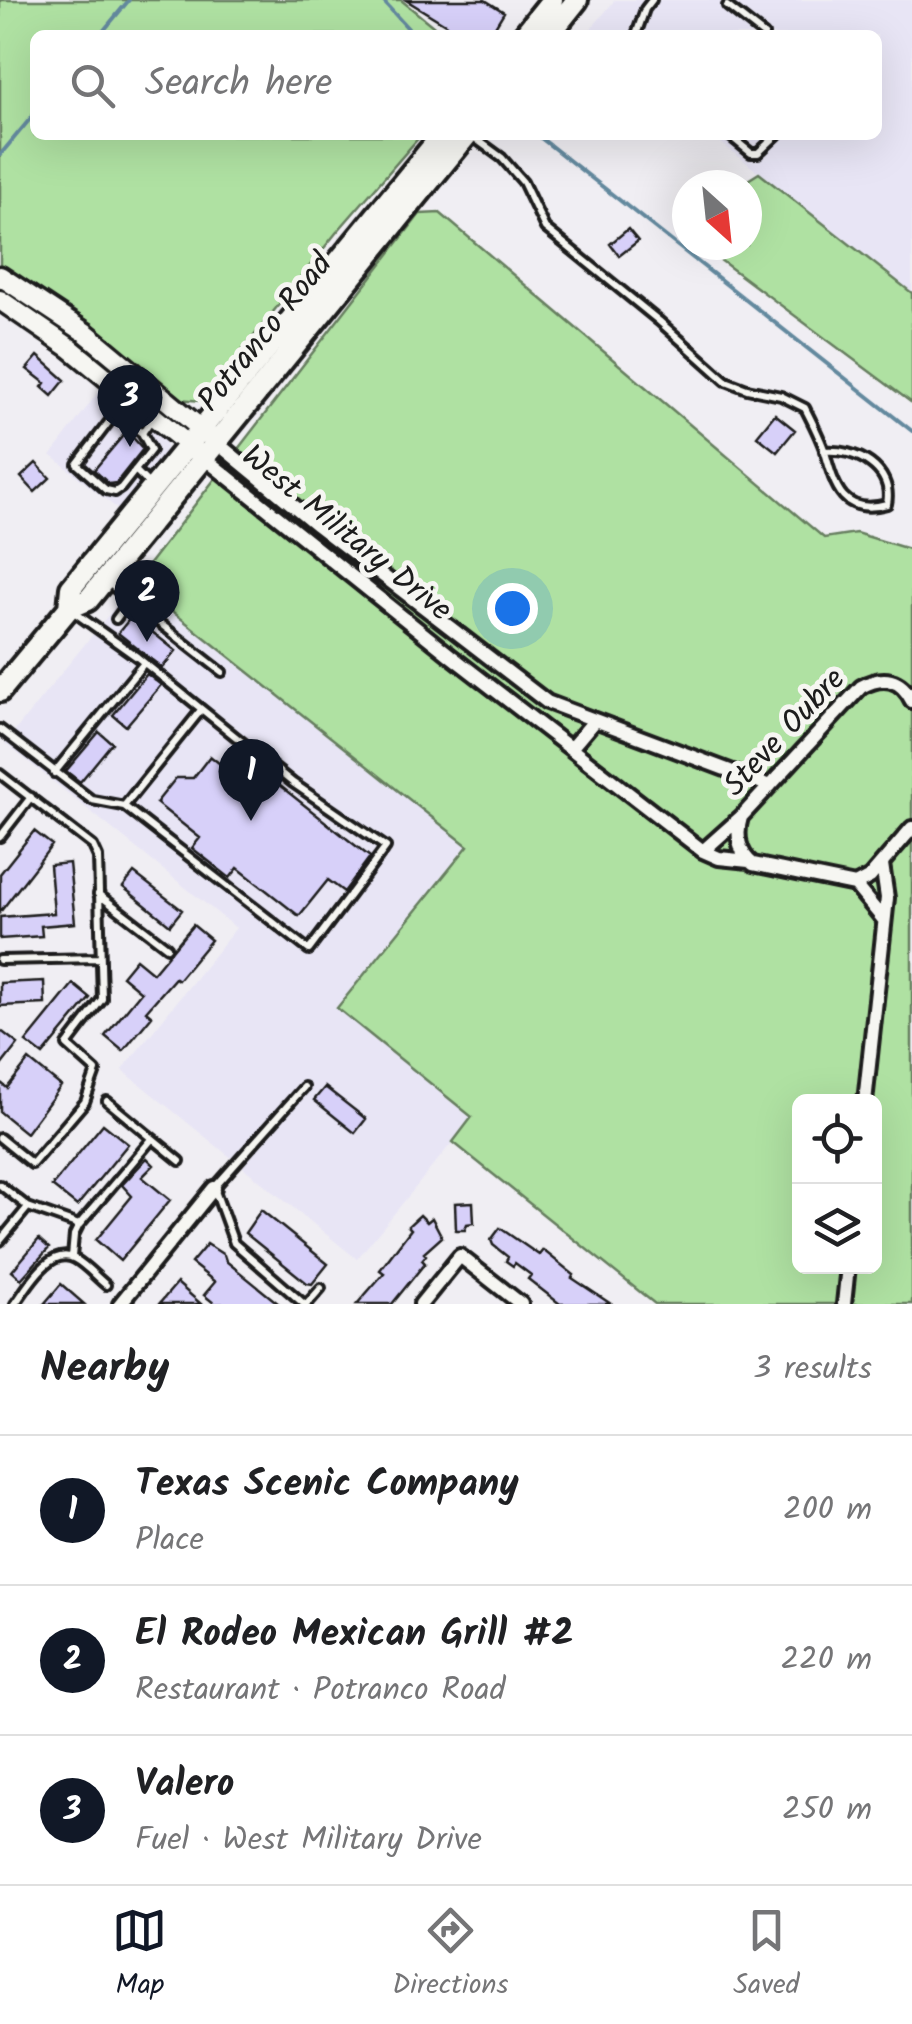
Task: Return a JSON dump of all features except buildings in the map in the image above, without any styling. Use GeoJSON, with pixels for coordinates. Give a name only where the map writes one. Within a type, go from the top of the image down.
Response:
{"type":"FeatureCollection","features":[{"type":"Feature","properties":{"kind":"main road"},"geometry":{"type":"LineString","coordinates":[[528,30],[552,0]]}},
{"type":"Feature","properties":{"kind":"main road"},"geometry":{"type":"LineString","coordinates":[[553,30],[578,0]]}},
{"type":"Feature","properties":{"kind":"main road","name":"Potranco Road"},"geometry":{"type":"LineString","coordinates":[[0,691],[68,608],[88,600],[104,580],[202,443],[438,140]]}},
{"type":"Feature","properties":{"kind":"main road","name":"Potranco Road"},"geometry":{"type":"LineString","coordinates":[[68,608],[71,588],[153,487],[202,443],[465,140]]}},
{"type":"Feature","properties":{"kind":"main road","name":"West Military Drive"},"geometry":{"type":"LineString","coordinates":[[0,276],[86,334],[202,443]]}},
{"type":"Feature","properties":{"kind":"main road","name":"West Military Drive"},"geometry":{"type":"LineString","coordinates":[[0,300],[70,348],[153,416],[202,443]]}},
{"type":"Feature","properties":{"kind":"street","name":"West Military Drive"},"geometry":{"type":"LineString","coordinates":[[202,443],[547,702],[770,786]]}},
{"type":"Feature","properties":{"kind":"street","name":"West Military Drive"},"geometry":{"type":"LineString","coordinates":[[202,443],[451,656],[703,851]]}},
{"type":"Feature","properties":{"kind":"street"},"geometry":{"type":"LineString","coordinates":[[451,656],[465,639]]}},
{"type":"Feature","properties":{"kind":"street","name":"Steve Oubre"},"geometry":{"type":"LineString","coordinates":[[748,861],[739,838],[741,817],[861,687],[871,681],[896,680],[912,701]]}},
{"type":"Feature","properties":{"kind":"street"},"geometry":{"type":"LineString","coordinates":[[572,747],[594,721]]}},
{"type":"Feature","properties":{"kind":"street"},"geometry":{"type":"LineString","coordinates":[[741,817],[703,851],[718,858],[856,885],[883,919]]}},
{"type":"Feature","properties":{"kind":"street"},"geometry":{"type":"LineString","coordinates":[[856,885],[870,877],[912,828]]}},
{"type":"Feature","properties":{"kind":"street"},"geometry":{"type":"LineString","coordinates":[[866,1094],[887,898],[882,864]]}},
{"type":"Feature","properties":{"kind":"street"},"geometry":{"type":"LineString","coordinates":[[120,1304],[214,1188]]}},
{"type":"Feature","properties":{"kind":"street"},"geometry":{"type":"LineString","coordinates":[[420,1304],[460,1256],[521,1304]]}},
{"type":"Feature","properties":{"kind":"street"},"geometry":{"type":"LineString","coordinates":[[844,1304],[847,1274]]}},
{"type":"Feature","properties":{"kind":"lane"},"geometry":{"type":"LineString","coordinates":[[638,30],[652,0]]}},
{"type":"Feature","properties":{"kind":"lane"},"geometry":{"type":"LineString","coordinates":[[727,6],[758,30]]}},
{"type":"Feature","properties":{"kind":"lane"},"geometry":{"type":"LineString","coordinates":[[476,140],[502,158],[522,182],[545,228],[726,381],[747,390],[781,396],[805,408],[838,492],[869,509],[887,504],[890,489],[872,464],[850,453],[824,451]]}},
{"type":"Feature","properties":{"kind":"lane"},"geometry":{"type":"LineString","coordinates":[[735,140],[758,154],[771,140]]}},
{"type":"Feature","properties":{"kind":"lane"},"geometry":{"type":"LineString","coordinates":[[115,414],[142,433],[151,450],[114,492],[106,490],[77,464],[115,414],[129,396]]}},
{"type":"Feature","properties":{"kind":"lane"},"geometry":{"type":"LineString","coordinates":[[142,433],[153,416]]}},
{"type":"Feature","properties":{"kind":"lane"},"geometry":{"type":"LineString","coordinates":[[135,470],[153,487]]}},
{"type":"Feature","properties":{"kind":"lane"},"geometry":{"type":"LineString","coordinates":[[104,580],[222,672]]}},
{"type":"Feature","properties":{"kind":"lane"},"geometry":{"type":"LineString","coordinates":[[116,618],[130,600]]}},
{"type":"Feature","properties":{"kind":"lane"},"geometry":{"type":"LineString","coordinates":[[0,729],[92,800],[124,806],[309,950],[386,846],[292,783],[144,663],[68,608]]}},
{"type":"Feature","properties":{"kind":"lane"},"geometry":{"type":"LineString","coordinates":[[54,773],[144,663]]}},
{"type":"Feature","properties":{"kind":"lane"},"geometry":{"type":"LineString","coordinates":[[124,806],[201,710]]}},
{"type":"Feature","properties":{"kind":"lane"},"geometry":{"type":"LineString","coordinates":[[0,774],[93,846],[98,857],[102,999],[67,1045],[96,1071],[85,1102],[32,1164],[0,1138]]}},
{"type":"Feature","properties":{"kind":"lane"},"geometry":{"type":"LineString","coordinates":[[0,837],[31,797]]}},
{"type":"Feature","properties":{"kind":"lane"},"geometry":{"type":"LineString","coordinates":[[98,894],[167,948]]}},
{"type":"Feature","properties":{"kind":"lane"},"geometry":{"type":"LineString","coordinates":[[0,960],[100,958]]}},
{"type":"Feature","properties":{"kind":"lane"},"geometry":{"type":"LineString","coordinates":[[304,1086],[214,1188],[234,1243],[306,1304],[320,1288]]}},
{"type":"Feature","properties":{"kind":"lane"},"geometry":{"type":"LineString","coordinates":[[107,1101],[180,1161]]}},
{"type":"Feature","properties":{"kind":"lane"},"geometry":{"type":"LineString","coordinates":[[72,1257],[79,1225],[152,1139]]}},
{"type":"Feature","properties":{"kind":"lane"},"geometry":{"type":"LineString","coordinates":[[0,1185],[28,1207],[79,1225]]}},
{"type":"Feature","properties":{"kind":"lane"},"geometry":{"type":"LineString","coordinates":[[0,1242],[28,1207]]}},
{"type":"Feature","properties":{"kind":"lane"},"geometry":{"type":"LineString","coordinates":[[15,1304],[44,1266],[60,1256],[72,1257],[106,1285]]}},
{"type":"Feature","properties":{"kind":"shaded area"},"geometry":{"type":"Polygon","coordinates":[[[615,0],[912,0],[912,293],[762,175],[762,170],[756,170],[717,140],[882,140],[882,30],[590,30],[615,0]]]}},
{"type":"Feature","properties":{"kind":"shaded area"},"geometry":{"type":"Polygon","coordinates":[[[103,386],[165,440],[160,464],[120,511],[51,455],[103,386]]]}},
{"type":"Feature","properties":{"kind":"shaded area"},"geometry":{"type":"Polygon","coordinates":[[[135,582],[468,846],[337,1008],[473,1117],[357,1259],[122,1070],[236,928],[5,743],[135,582]]]}},
{"type":"Feature","properties":{"kind":"green space"},"geometry":{"type":"Polygon","coordinates":[[[0,0],[401,0],[438,30],[30,30],[30,140],[417,140],[336,233],[202,401],[178,399],[98,334],[0,266],[0,0]]]}},
{"type":"Feature","properties":{"kind":"green space"},"geometry":{"type":"Polygon","coordinates":[[[762,175],[912,293],[912,403],[720,260],[762,260],[762,175]]]}},
{"type":"Feature","properties":{"kind":"green space"},"geometry":{"type":"Polygon","coordinates":[[[440,213],[824,538],[856,533],[912,550],[912,1304],[655,1304],[453,1142],[472,1117],[337,1008],[468,846],[135,582],[420,214],[440,213]]]}},
{"type":"Feature","properties":{"kind":"waterway"},"geometry":{"type":"LineString","coordinates":[[104,30],[129,0]]}},
{"type":"Feature","properties":{"kind":"waterway"},"geometry":{"type":"LineString","coordinates":[[382,0],[409,30]]}},
{"type":"Feature","properties":{"kind":"waterway"},"geometry":{"type":"LineString","coordinates":[[0,155],[30,119]]}},
{"type":"Feature","properties":{"kind":"waterway"},"geometry":{"type":"LineString","coordinates":[[543,140],[912,431]]}},
{"type":"Feature","properties":{"kind":"place","name":"Valero"},"geometry":{"type":"Point","coordinates":[130,447]}},
{"type":"Feature","properties":{"kind":"place","name":"El Rodeo Mexican Grill #2"},"geometry":{"type":"Point","coordinates":[147,642]}},
{"type":"Feature","properties":{"kind":"place","name":"Texas Scenic Company"},"geometry":{"type":"Point","coordinates":[251,821]}}]}
